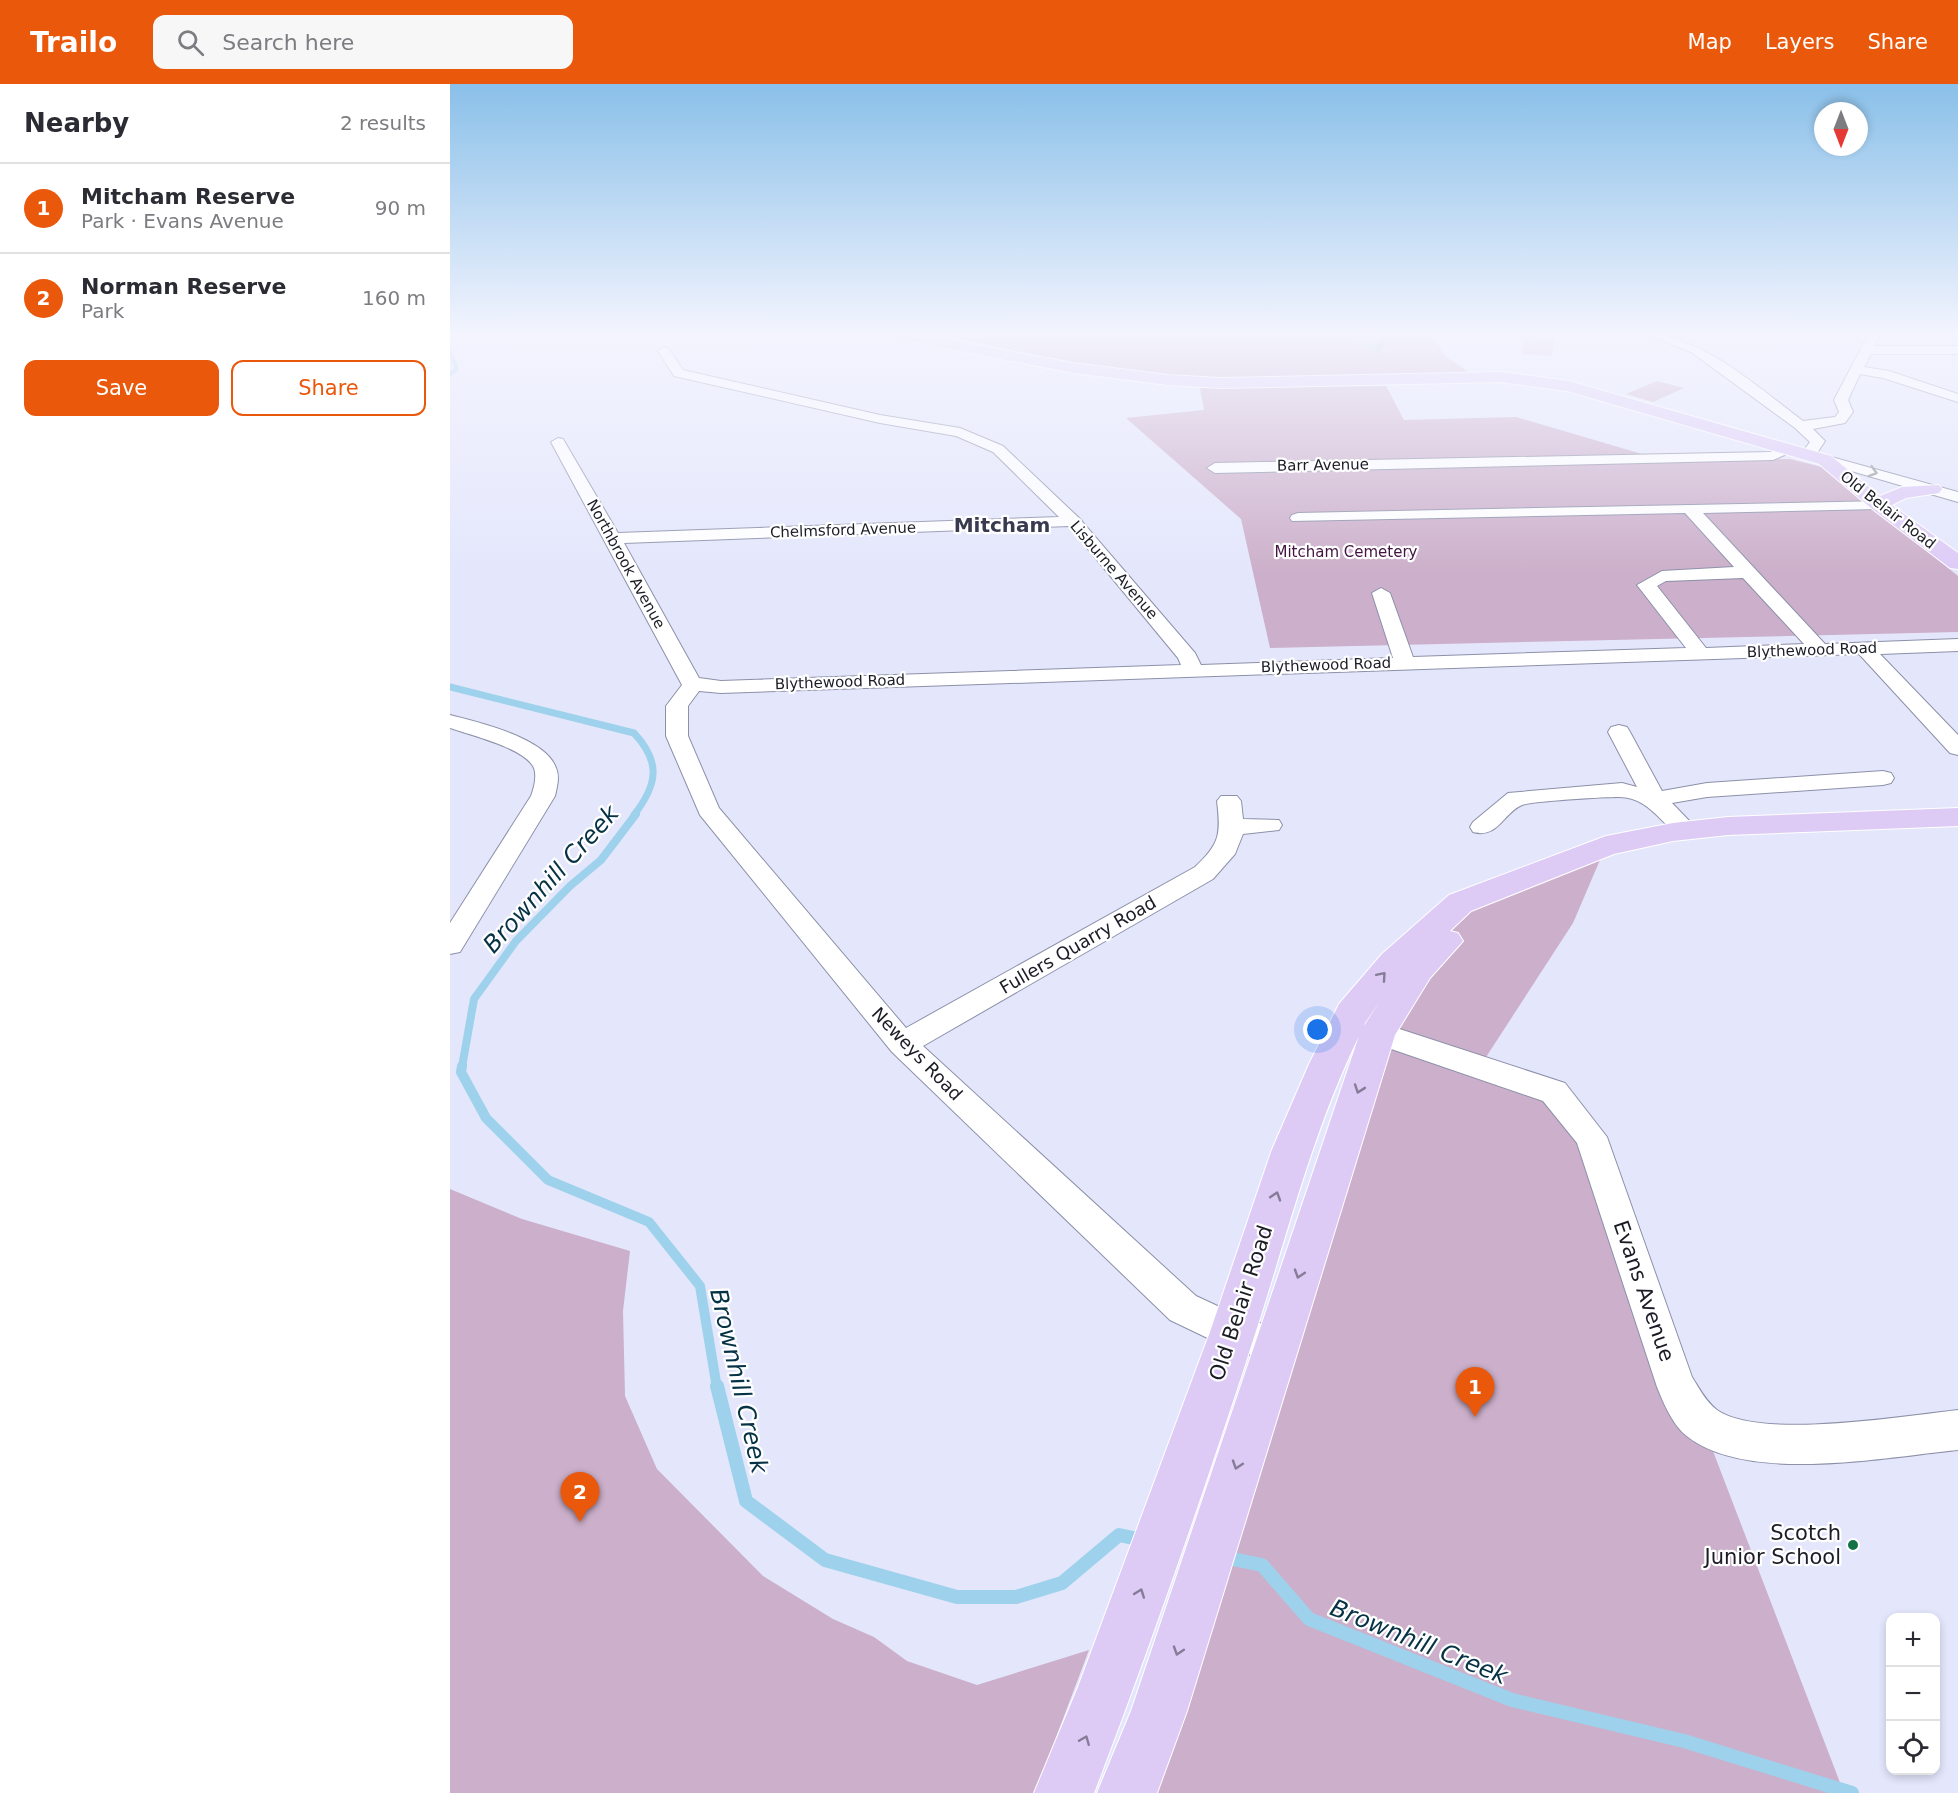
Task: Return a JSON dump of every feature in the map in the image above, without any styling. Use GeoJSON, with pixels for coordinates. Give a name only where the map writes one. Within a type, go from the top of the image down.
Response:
{"type":"FeatureCollection","features":[{"type":"Feature","properties":{"kind":"main road","name":"Old Belair Road"},"geometry":{"type":"LineString","coordinates":[[1672,415],[1825,460],[1878,504],[1958,563]]}},
{"type":"Feature","properties":{"kind":"main road"},"geometry":{"type":"LineString","coordinates":[[1878,504],[1902,493],[1932,489]]}},
{"type":"Feature","properties":{"kind":"main road","name":"Old Belair Road"},"geometry":{"type":"LineString","coordinates":[[1127,1793],[1159,1711],[1232,1403],[1233,1332],[1291,1152],[1327,1064],[1471,916],[1512,882],[1606,846],[1687,831],[1728,826],[1958,817]]}},
{"type":"Feature","properties":{"kind":"main road","name":"Old Belair Road"},"geometry":{"type":"LineString","coordinates":[[1064,1793],[1106,1688],[1232,1403],[1276,1346],[1363,1028]]}},
{"type":"Feature","properties":{"kind":"street","name":"Lisburne Avenue"},"geometry":{"type":"LineString","coordinates":[[861,415],[960,432],[998,448],[1073,521],[1188,657],[1192,669]]}},
{"type":"Feature","properties":{"kind":"street"},"geometry":{"type":"LineString","coordinates":[[1786,415],[1818,441],[1812,455],[1958,496]]}},
{"type":"Feature","properties":{"kind":"street"},"geometry":{"type":"LineString","coordinates":[[1800,425],[1817,425],[1840,420],[1844,415]]}},
{"type":"Feature","properties":{"kind":"street","name":"Northbrook Avenue"},"geometry":{"type":"LineString","coordinates":[[558,442],[613,538],[690,682],[694,684]]}},
{"type":"Feature","properties":{"kind":"street","name":"Barr Avenue"},"geometry":{"type":"LineString","coordinates":[[1215,468],[1773,456],[1789,448]]}},
{"type":"Feature","properties":{"kind":"street"},"geometry":{"type":"LineString","coordinates":[[1298,518],[1878,504]]}},
{"type":"Feature","properties":{"kind":"street"},"geometry":{"type":"LineString","coordinates":[[1690,509],[1819,649]]}},
{"type":"Feature","properties":{"kind":"street","name":"Chelmsford Avenue"},"geometry":{"type":"LineString","coordinates":[[613,538],[1073,521]]}},
{"type":"Feature","properties":{"kind":"street"},"geometry":{"type":"LineString","coordinates":[[1700,653],[1646,585],[1662,576],[1748,572]]}},
{"type":"Feature","properties":{"kind":"street"},"geometry":{"type":"LineString","coordinates":[[1381,593],[1405,663]]}},
{"type":"Feature","properties":{"kind":"street","name":"Blythewood Road"},"geometry":{"type":"LineString","coordinates":[[694,684],[721,687],[1192,669],[1958,645]]}},
{"type":"Feature","properties":{"kind":"street"},"geometry":{"type":"LineString","coordinates":[[1864,648],[1958,748]]}},
{"type":"Feature","properties":{"kind":"street","name":"Neweys Road"},"geometry":{"type":"LineString","coordinates":[[694,684],[677,706],[680,716],[677,736],[708,810],[902,1044],[1183,1308],[1233,1332],[1276,1346]]}},
{"type":"Feature","properties":{"kind":"street"},"geometry":{"type":"LineString","coordinates":[[450,722],[516,744],[535,756],[543,765],[547,780],[543,796],[450,945]]}},
{"type":"Feature","properties":{"kind":"street"},"geometry":{"type":"LineString","coordinates":[[1619,732],[1655,799],[1687,831]]}},
{"type":"Feature","properties":{"kind":"street"},"geometry":{"type":"LineString","coordinates":[[1482,827],[1516,798],[1622,790],[1655,799],[1707,790],[1883,778]]}},
{"type":"Feature","properties":{"kind":"street","name":"Fullers Quarry Road"},"geometry":{"type":"LineString","coordinates":[[902,1044],[1204,873],[1230,844],[1231,814],[1270,825]]}},
{"type":"Feature","properties":{"kind":"street","name":"Evans Avenue"},"geometry":{"type":"LineString","coordinates":[[1363,1028],[1554,1092],[1591,1137],[1676,1387],[1688,1407],[1703,1425],[1721,1435],[1753,1443],[1814,1443],[1958,1430]]}},
{"type":"Feature","properties":{"kind":"green space","name":"Mitcham Cemetery"},"geometry":{"type":"Polygon","coordinates":[[[1158,415],[1401,415],[1404,420],[1516,417],[1642,454],[1383,460],[1790,459],[1826,468],[1958,576],[1958,632],[1270,648],[1241,519],[1126,418],[1158,415]]]}},
{"type":"Feature","properties":{"kind":"green space"},"geometry":{"type":"Polygon","coordinates":[[[1606,846],[1573,923],[1479,1068],[1554,1092],[1703,1425],[1844,1793],[1127,1793],[1378,1034],[1348,1023],[1460,903],[1606,846]]]}},
{"type":"Feature","properties":{"kind":"green space"},"geometry":{"type":"Polygon","coordinates":[[[450,1189],[522,1219],[630,1251],[623,1311],[625,1396],[657,1469],[763,1576],[833,1619],[874,1637],[907,1661],[977,1685],[1089,1650],[1035,1793],[450,1793],[450,1189]]]}},
{"type":"Feature","properties":{"kind":"waterway","name":"Brownhill Creek"},"geometry":{"type":"LineString","coordinates":[[450,687],[634,733],[649,754],[653,773],[648,793],[634,815]]}},
{"type":"Feature","properties":{"kind":"waterway","name":"Brownhill Creek"},"geometry":{"type":"LineString","coordinates":[[462,1067],[474,999],[516,941],[570,886],[601,860],[636,814]]}},
{"type":"Feature","properties":{"kind":"waterway","name":"Brownhill Creek"},"geometry":{"type":"LineString","coordinates":[[462,1066],[461,1072],[486,1118],[548,1180],[649,1222],[700,1286],[717,1388]]}},
{"type":"Feature","properties":{"kind":"waterway","name":"Brownhill Creek"},"geometry":{"type":"LineString","coordinates":[[717,1386],[746,1501],[825,1560],[957,1597],[1016,1597],[1062,1583],[1119,1535],[1143,1540]]}},
{"type":"Feature","properties":{"kind":"waterway","name":"Brownhill Creek"},"geometry":{"type":"LineString","coordinates":[[1223,1557],[1262,1565],[1309,1619],[1512,1700],[1684,1741],[1852,1793]]}},
{"type":"Feature","properties":{"kind":"place","name":"Mitcham Reserve"},"geometry":{"type":"Point","coordinates":[1475,1417]}},
{"type":"Feature","properties":{"kind":"place","name":"Norman Reserve"},"geometry":{"type":"Point","coordinates":[580,1522]}},
{"type":"Feature","properties":{"kind":"place","name":"Scotch Junior School"},"geometry":{"type":"Point","coordinates":[1853,1545]}},
{"type":"Feature","properties":{"kind":"district","name":"Mitcham"},"geometry":{"type":"Point","coordinates":[1002,525]}}]}
